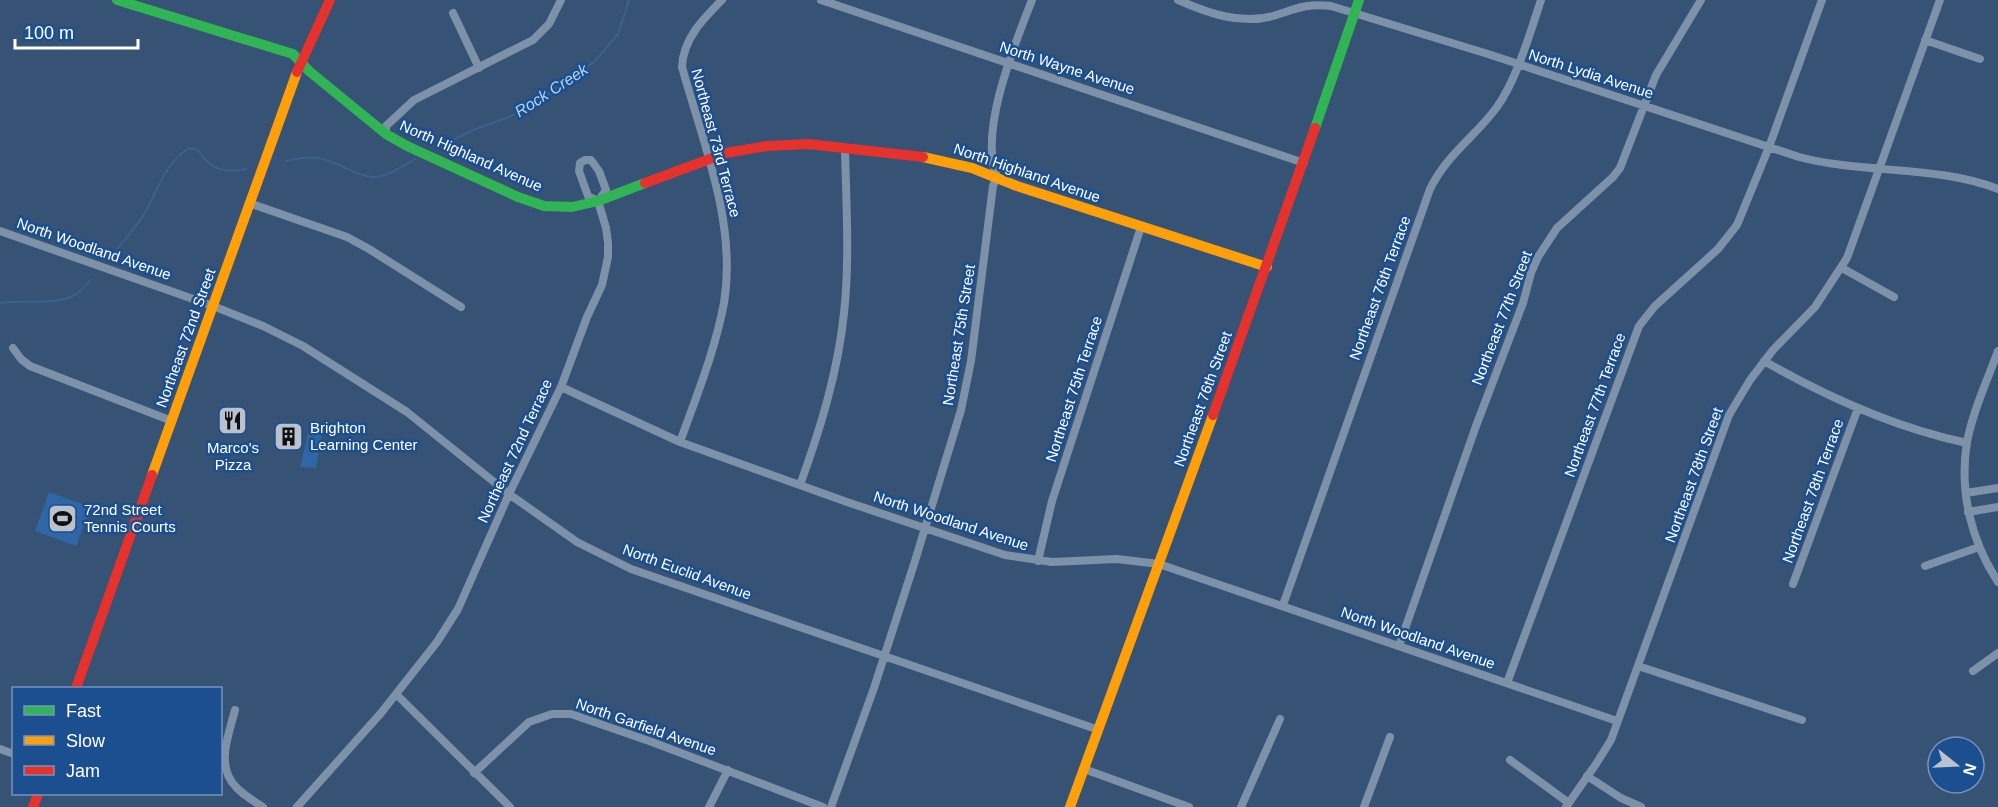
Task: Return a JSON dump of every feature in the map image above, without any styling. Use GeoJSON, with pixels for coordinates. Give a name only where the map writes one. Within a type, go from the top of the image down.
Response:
{"type":"FeatureCollection","features":[{"type":"Feature","properties":{"kind":"street","name":"North Highland Avenue"},"geometry":{"type":"LineString","coordinates":[[117,0],[293,54],[309,71],[386,134],[528,202],[561,207],[583,205],[708,159],[747,149],[808,144],[946,161],[1267,267]]}},
{"type":"Feature","properties":{"kind":"street","name":"Northeast 72nd Street"},"geometry":{"type":"LineString","coordinates":[[76,687],[301,62],[330,0]]}},
{"type":"Feature","properties":{"kind":"street"},"geometry":{"type":"LineString","coordinates":[[386,134],[386,126],[414,100],[533,40],[549,24],[561,0]]}},
{"type":"Feature","properties":{"kind":"street","name":"Northeast 73rd Terrace"},"geometry":{"type":"LineString","coordinates":[[680,442],[714,343],[724,302],[726,281],[724,220],[721,201],[682,67],[682,56],[691,36],[722,0]]}},
{"type":"Feature","properties":{"kind":"street","name":"North Wayne Avenue"},"geometry":{"type":"LineString","coordinates":[[821,0],[1304,163]]}},
{"type":"Feature","properties":{"kind":"street","name":"Northeast 75th Street"},"geometry":{"type":"LineString","coordinates":[[831,807],[884,657],[966,390],[993,186],[997,177],[993,168],[992,146],[996,108],[1008,63],[1032,0]]}},
{"type":"Feature","properties":{"kind":"street","name":"North Lydia Avenue"},"geometry":{"type":"LineString","coordinates":[[1178,0],[1232,19],[1261,18],[1296,7],[1319,4],[1331,6],[1814,161],[1949,177],[1984,183],[1998,189]]}},
{"type":"Feature","properties":{"kind":"street","name":"Northeast 76th Street"},"geometry":{"type":"LineString","coordinates":[[1070,807],[1267,267],[1359,0]]}},
{"type":"Feature","properties":{"kind":"street","name":"Northeast 76th Terrace"},"geometry":{"type":"LineString","coordinates":[[1283,605],[1430,189],[1449,158],[1497,106],[1510,83],[1541,0]]}},
{"type":"Feature","properties":{"kind":"street","name":"Northeast 77th Street"},"geometry":{"type":"LineString","coordinates":[[1399,646],[1538,257],[1557,228],[1620,168],[1656,75],[1701,0]]}},
{"type":"Feature","properties":{"kind":"street","name":"Northeast 77th Terrace"},"geometry":{"type":"LineString","coordinates":[[1507,683],[1639,326],[1654,306],[1726,240],[1743,214],[1822,0]]}},
{"type":"Feature","properties":{"kind":"street","name":"Northeast 78th Street"},"geometry":{"type":"LineString","coordinates":[[1510,760],[1567,805],[1604,752],[1638,666],[1725,425],[1740,394],[1764,361],[1815,307],[1842,268],[1852,247],[1940,0]]}},
{"type":"Feature","properties":{"kind":"street"},"geometry":{"type":"LineString","coordinates":[[453,13],[479,68]]}},
{"type":"Feature","properties":{"kind":"street"},"geometry":{"type":"LineString","coordinates":[[1925,40],[1980,59]]}},
{"type":"Feature","properties":{"kind":"street"},"geometry":{"type":"LineString","coordinates":[[800,485],[825,410],[843,322],[846,285],[845,148]]}},
{"type":"Feature","properties":{"kind":"street"},"geometry":{"type":"LineString","coordinates":[[585,159],[591,160],[599,171],[606,190],[598,201],[588,196],[579,171],[580,163],[585,159]]}},
{"type":"Feature","properties":{"kind":"street","name":"Northeast 72nd Terrace"},"geometry":{"type":"LineString","coordinates":[[297,807],[396,694],[437,642],[458,609],[509,494],[561,387],[587,317],[597,299],[606,272],[608,242],[598,201]]}},
{"type":"Feature","properties":{"kind":"street"},"geometry":{"type":"LineString","coordinates":[[249,203],[347,237],[461,307]]}},
{"type":"Feature","properties":{"kind":"street","name":"Northeast 75th Terrace"},"geometry":{"type":"LineString","coordinates":[[1038,561],[1052,501],[1142,227]]}},
{"type":"Feature","properties":{"kind":"street","name":"North Woodland Avenue"},"geometry":{"type":"LineString","coordinates":[[0,231],[213,306]]}},
{"type":"Feature","properties":{"kind":"street"},"geometry":{"type":"LineString","coordinates":[[1842,268],[1894,297]]}},
{"type":"Feature","properties":{"kind":"street","name":"North Euclid Avenue"},"geometry":{"type":"LineString","coordinates":[[213,306],[293,340],[349,375],[407,412],[509,494],[577,542],[631,569],[1099,730]]}},
{"type":"Feature","properties":{"kind":"street"},"geometry":{"type":"LineString","coordinates":[[14,348],[21,359],[30,366],[172,421]]}},
{"type":"Feature","properties":{"kind":"street"},"geometry":{"type":"LineString","coordinates":[[1998,351],[1967,443],[1965,471],[1968,512],[1979,547],[1998,582]]}},
{"type":"Feature","properties":{"kind":"street"},"geometry":{"type":"LineString","coordinates":[[1764,361],[1837,400],[1935,436],[1967,443]]}},
{"type":"Feature","properties":{"kind":"street","name":"North Woodland Avenue"},"geometry":{"type":"LineString","coordinates":[[561,387],[680,442],[1005,555],[1038,561],[1074,562],[1117,559],[1159,564],[1617,721]]}},
{"type":"Feature","properties":{"kind":"street","name":"Northeast 78th Terrace"},"geometry":{"type":"LineString","coordinates":[[1793,584],[1858,408]]}},
{"type":"Feature","properties":{"kind":"street"},"geometry":{"type":"LineString","coordinates":[[1966,493],[1998,488]]}},
{"type":"Feature","properties":{"kind":"street"},"geometry":{"type":"LineString","coordinates":[[1968,512],[1998,507]]}},
{"type":"Feature","properties":{"kind":"street"},"geometry":{"type":"LineString","coordinates":[[1924,566],[1979,547]]}},
{"type":"Feature","properties":{"kind":"street"},"geometry":{"type":"LineString","coordinates":[[1973,671],[1998,653]]}},
{"type":"Feature","properties":{"kind":"street"},"geometry":{"type":"LineString","coordinates":[[1638,666],[1802,720]]}},
{"type":"Feature","properties":{"kind":"street"},"geometry":{"type":"LineString","coordinates":[[396,694],[510,807]]}},
{"type":"Feature","properties":{"kind":"street"},"geometry":{"type":"LineString","coordinates":[[235,710],[225,752],[226,769],[236,788],[263,807]]}},
{"type":"Feature","properties":{"kind":"street","name":"North Garfield Avenue"},"geometry":{"type":"LineString","coordinates":[[474,773],[529,722],[565,713],[588,718],[823,807]]}},
{"type":"Feature","properties":{"kind":"street"},"geometry":{"type":"LineString","coordinates":[[1241,807],[1280,719]]}},
{"type":"Feature","properties":{"kind":"street"},"geometry":{"type":"LineString","coordinates":[[1364,807],[1390,737]]}},
{"type":"Feature","properties":{"kind":"street"},"geometry":{"type":"LineString","coordinates":[[1084,769],[1189,807]]}},
{"type":"Feature","properties":{"kind":"street"},"geometry":{"type":"LineString","coordinates":[[709,807],[728,770]]}},
{"type":"Feature","properties":{"kind":"street"},"geometry":{"type":"LineString","coordinates":[[1587,776],[1612,793],[1641,807]]}},
{"type":"Feature","properties":{"kind":"shaded area"},"geometry":{"type":"Polygon","coordinates":[[[311,421],[324,423],[316,468],[300,467],[311,421]]]}},
{"type":"Feature","properties":{"kind":"shaded area","name":"72nd Street Tennis Courts"},"geometry":{"type":"Polygon","coordinates":[[[49,492],[91,507],[76,546],[35,531],[49,492]]]}},
{"type":"Feature","properties":{"kind":"waterway","name":"Rock Creek"},"geometry":{"type":"LineString","coordinates":[[441,146],[473,130],[509,117],[536,102],[595,61],[618,34],[629,0]]}},
{"type":"Feature","properties":{"kind":"waterway","name":"Rock Creek"},"geometry":{"type":"LineString","coordinates":[[113,254],[145,213],[168,169],[189,148],[198,150],[212,166],[231,171],[246,169]]}},
{"type":"Feature","properties":{"kind":"waterway","name":"Rock Creek"},"geometry":{"type":"LineString","coordinates":[[286,161],[318,158],[358,174],[377,177],[389,174],[415,159]]}},
{"type":"Feature","properties":{"kind":"waterway","name":"Rock Creek"},"geometry":{"type":"LineString","coordinates":[[0,303],[46,302],[64,299],[75,295],[91,280]]}},
{"type":"Feature","properties":{"kind":"traffic: fast"},"geometry":{"type":"LineString","coordinates":[[117,0],[293,54],[309,71],[386,134],[518,197],[544,206],[572,207],[598,201],[645,183]]}},
{"type":"Feature","properties":{"kind":"traffic: fast"},"geometry":{"type":"LineString","coordinates":[[1315,128],[1359,0]]}},
{"type":"Feature","properties":{"kind":"traffic: slow"},"geometry":{"type":"LineString","coordinates":[[152,475],[297,72]]}},
{"type":"Feature","properties":{"kind":"traffic: slow"},"geometry":{"type":"LineString","coordinates":[[923,157],[972,168],[1017,186],[1267,267]]}},
{"type":"Feature","properties":{"kind":"traffic: slow"},"geometry":{"type":"LineString","coordinates":[[1070,807],[1213,415]]}},
{"type":"Feature","properties":{"kind":"traffic: jam"},"geometry":{"type":"LineString","coordinates":[[297,72],[330,0]]}},
{"type":"Feature","properties":{"kind":"traffic: jam"},"geometry":{"type":"LineString","coordinates":[[1213,415],[1315,128]]}},
{"type":"Feature","properties":{"kind":"traffic: jam"},"geometry":{"type":"LineString","coordinates":[[645,183],[726,153],[767,146],[808,144],[923,157]]}},
{"type":"Feature","properties":{"kind":"traffic: jam"},"geometry":{"type":"LineString","coordinates":[[76,687],[152,475]]}},
{"type":"Feature","properties":{"kind":"traffic: jam"},"geometry":{"type":"LineString","coordinates":[[33,807],[38,795]]}},
{"type":"Feature","properties":{"kind":"place","name":"Marco's Pizza"},"geometry":{"type":"Point","coordinates":[233,421]}},
{"type":"Feature","properties":{"kind":"place","name":"Brighton Learning Center"},"geometry":{"type":"Point","coordinates":[289,437]}},
{"type":"Feature","properties":{"kind":"place","name":"72nd Street Tennis Courts"},"geometry":{"type":"Point","coordinates":[63,519]}}]}
